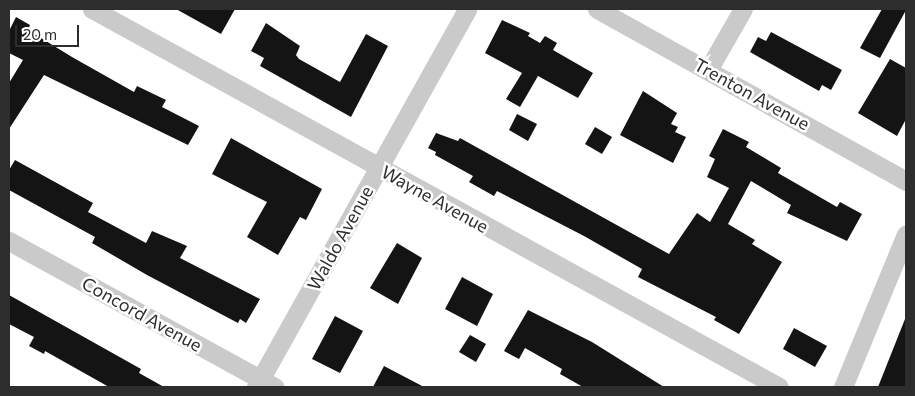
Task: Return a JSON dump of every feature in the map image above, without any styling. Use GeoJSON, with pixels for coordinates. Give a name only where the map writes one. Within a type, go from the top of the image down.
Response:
{"type":"FeatureCollection","features":[{"type":"Feature","properties":{"kind":"street","name":"Wayne Avenue"},"geometry":{"type":"LineString","coordinates":[[92,9],[779,387]]}},
{"type":"Feature","properties":{"kind":"street","name":"Waldo Avenue"},"geometry":{"type":"LineString","coordinates":[[264,385],[467,9]]}},
{"type":"Feature","properties":{"kind":"street","name":"Trenton Avenue"},"geometry":{"type":"LineString","coordinates":[[597,9],[906,181]]}},
{"type":"Feature","properties":{"kind":"street"},"geometry":{"type":"LineString","coordinates":[[708,70],[743,9]]}},
{"type":"Feature","properties":{"kind":"street"},"geometry":{"type":"LineString","coordinates":[[843,387],[906,234]]}},
{"type":"Feature","properties":{"kind":"street","name":"Concord Avenue"},"geometry":{"type":"LineString","coordinates":[[9,241],[264,385]]}},
{"type":"Feature","properties":{"kind":"building"},"geometry":{"type":"Polygon","coordinates":[[[176,9],[235,9],[221,34],[176,9]]]}},
{"type":"Feature","properties":{"kind":"building"},"geometry":{"type":"Polygon","coordinates":[[[882,9],[906,10],[880,58],[860,48],[882,9]]]}},
{"type":"Feature","properties":{"kind":"building"},"geometry":{"type":"Polygon","coordinates":[[[16,17],[30,25],[28,30],[134,92],[137,86],[166,100],[162,107],[199,126],[188,145],[44,75],[9,129],[9,83],[23,60],[9,53],[9,31],[16,17]]]}},
{"type":"Feature","properties":{"kind":"building"},"geometry":{"type":"Polygon","coordinates":[[[502,20],[530,33],[528,36],[540,43],[545,36],[557,43],[553,50],[593,73],[578,98],[538,76],[520,107],[506,99],[522,73],[485,53],[502,20]]]}},
{"type":"Feature","properties":{"kind":"building"},"geometry":{"type":"Polygon","coordinates":[[[266,23],[300,46],[296,55],[299,59],[340,82],[366,34],[388,46],[351,117],[260,66],[264,58],[251,51],[266,23]]]}},
{"type":"Feature","properties":{"kind":"building"},"geometry":{"type":"Polygon","coordinates":[[[771,32],[842,70],[831,90],[822,85],[819,91],[750,52],[758,37],[766,41],[771,32]]]}},
{"type":"Feature","properties":{"kind":"building"},"geometry":{"type":"Polygon","coordinates":[[[890,59],[906,68],[906,119],[897,136],[858,113],[890,59]]]}},
{"type":"Feature","properties":{"kind":"building"},"geometry":{"type":"Polygon","coordinates":[[[643,91],[677,113],[671,124],[678,127],[675,132],[686,137],[673,163],[620,135],[643,91]]]}},
{"type":"Feature","properties":{"kind":"building"},"geometry":{"type":"Polygon","coordinates":[[[517,114],[537,124],[528,141],[509,130],[517,114]]]}},
{"type":"Feature","properties":{"kind":"building"},"geometry":{"type":"Polygon","coordinates":[[[595,127],[612,137],[602,154],[585,144],[595,127]]]}},
{"type":"Feature","properties":{"kind":"building"},"geometry":{"type":"Polygon","coordinates":[[[723,129],[749,142],[746,147],[781,168],[778,173],[837,207],[840,202],[862,214],[847,241],[787,213],[791,205],[751,181],[728,224],[755,240],[752,244],[782,262],[739,334],[714,320],[716,317],[638,277],[642,269],[584,236],[497,191],[494,196],[469,182],[473,176],[435,155],[436,152],[428,148],[436,133],[458,141],[460,138],[669,254],[697,213],[710,222],[729,188],[707,177],[715,159],[709,156],[723,129]]]}},
{"type":"Feature","properties":{"kind":"building"},"geometry":{"type":"Polygon","coordinates":[[[231,138],[322,189],[306,220],[300,217],[278,255],[247,237],[267,202],[212,174],[231,138]]]}},
{"type":"Feature","properties":{"kind":"building"},"geometry":{"type":"Polygon","coordinates":[[[15,160],[93,203],[88,212],[146,243],[152,231],[187,246],[180,258],[260,299],[246,323],[240,319],[238,323],[147,275],[92,243],[95,237],[9,190],[9,170],[15,160]]]}},
{"type":"Feature","properties":{"kind":"building"},"geometry":{"type":"Polygon","coordinates":[[[397,243],[422,258],[398,304],[370,288],[397,243]]]}},
{"type":"Feature","properties":{"kind":"building"},"geometry":{"type":"Polygon","coordinates":[[[462,277],[493,294],[477,326],[445,309],[462,277]]]}},
{"type":"Feature","properties":{"kind":"building"},"geometry":{"type":"Polygon","coordinates":[[[9,295],[141,369],[139,373],[164,387],[109,387],[45,351],[44,354],[29,346],[34,337],[9,324],[9,295]]]}},
{"type":"Feature","properties":{"kind":"building"},"geometry":{"type":"Polygon","coordinates":[[[528,310],[592,342],[664,387],[583,387],[560,374],[562,369],[525,348],[519,359],[504,351],[528,310]]]}},
{"type":"Feature","properties":{"kind":"building"},"geometry":{"type":"Polygon","coordinates":[[[335,316],[363,331],[340,373],[312,359],[335,316]]]}},
{"type":"Feature","properties":{"kind":"building"},"geometry":{"type":"Polygon","coordinates":[[[905,319],[906,387],[878,387],[905,319]]]}},
{"type":"Feature","properties":{"kind":"building"},"geometry":{"type":"Polygon","coordinates":[[[794,328],[827,346],[815,367],[783,349],[794,328]]]}},
{"type":"Feature","properties":{"kind":"building"},"geometry":{"type":"Polygon","coordinates":[[[470,335],[486,344],[476,362],[459,352],[470,335]]]}},
{"type":"Feature","properties":{"kind":"building"},"geometry":{"type":"Polygon","coordinates":[[[384,366],[424,387],[373,387],[384,366]]]}}]}
